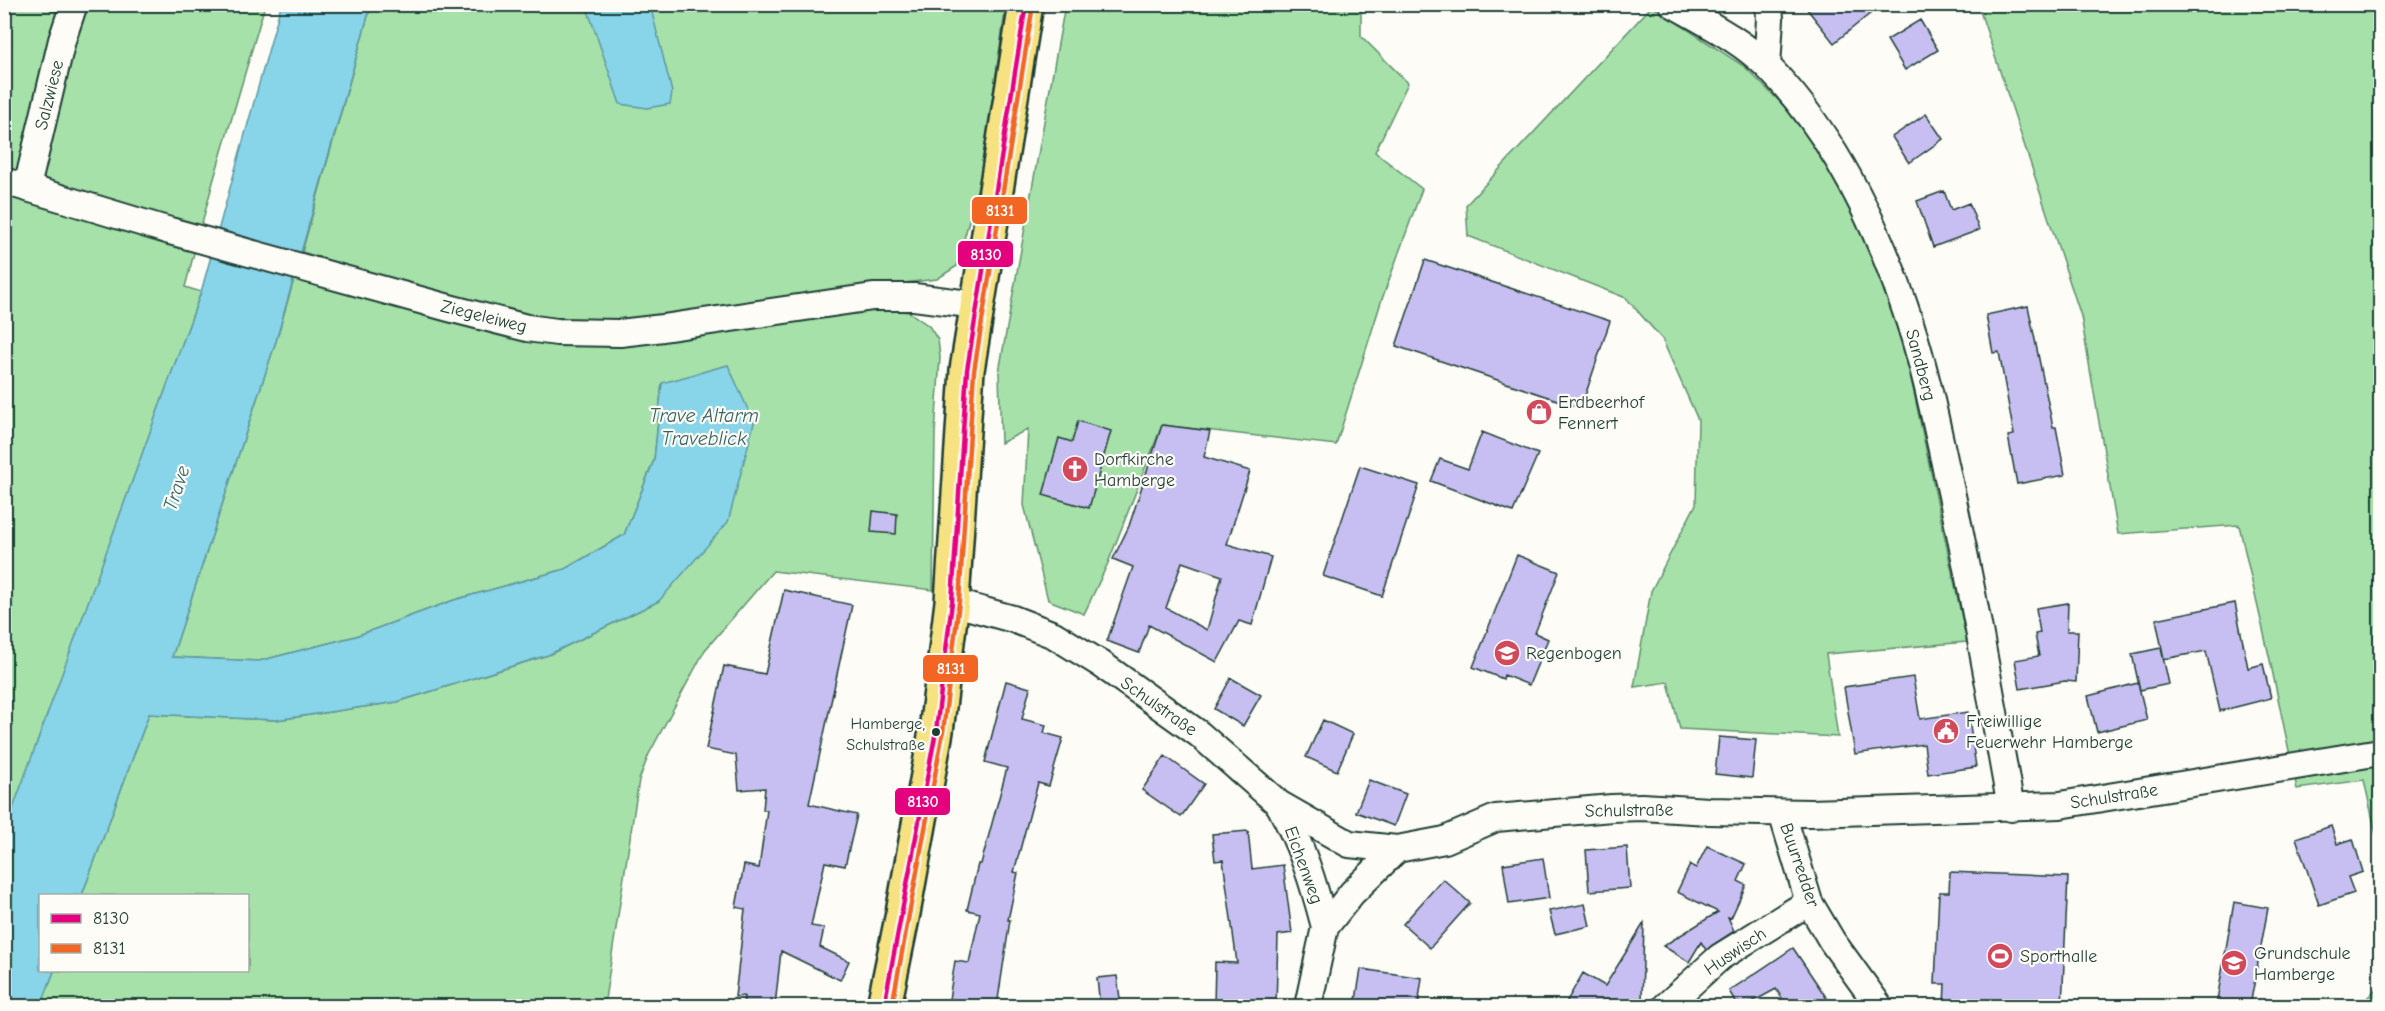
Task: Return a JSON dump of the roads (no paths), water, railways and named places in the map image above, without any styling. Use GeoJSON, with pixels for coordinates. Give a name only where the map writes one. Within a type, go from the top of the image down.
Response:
{"type":"FeatureCollection","features":[{"type":"Feature","properties":{"kind":"main road"},"geometry":{"type":"LineString","coordinates":[[884,1006],[936,731],[952,602],[967,370],[1026,4]]}},
{"type":"Feature","properties":{"kind":"street","name":"Salzwiese"},"geometry":{"type":"LineString","coordinates":[[16,184],[74,4]]}},
{"type":"Feature","properties":{"kind":"street","name":"Sandberg"},"geometry":{"type":"LineString","coordinates":[[1673,4],[1740,43],[1767,66],[1805,109],[1837,156],[1886,256],[1910,323],[1927,386],[1970,574],[2011,808]]}},
{"type":"Feature","properties":{"kind":"street"},"geometry":{"type":"LineString","coordinates":[[1767,66],[1770,19],[1768,4]]}},
{"type":"Feature","properties":{"kind":"street","name":"Ziegeleiweg"},"geometry":{"type":"LineString","coordinates":[[16,184],[170,231],[526,328],[591,334],[663,328],[873,297],[914,297],[977,305]]}},
{"type":"Feature","properties":{"kind":"street","name":"Schulstraße"},"geometry":{"type":"LineString","coordinates":[[952,602],[1013,619],[1054,635],[1101,664],[1199,734],[1278,804],[1349,844],[1397,849],[1445,840],[1496,818],[1642,807],[1782,813],[2060,805],[2380,752]]}},
{"type":"Feature","properties":{"kind":"street","name":"Eichenweg"},"geometry":{"type":"LineString","coordinates":[[1278,804],[1297,836],[1311,875],[1325,927]]}},
{"type":"Feature","properties":{"kind":"street","name":"Buurredder"},"geometry":{"type":"LineString","coordinates":[[1782,813],[1809,902],[1832,941],[1879,1006]]}},
{"type":"Feature","properties":{"kind":"street","name":"Eichenweg"},"geometry":{"type":"LineString","coordinates":[[1308,1006],[1325,927],[1352,893],[1397,849]]}},
{"type":"Feature","properties":{"kind":"street","name":"Huswisch"},"geometry":{"type":"LineString","coordinates":[[1666,1006],[1720,957],[1809,902]]}},
{"type":"Feature","properties":{"kind":"water"},"geometry":{"type":"Polygon","coordinates":[[[281,5],[371,5],[276,341],[172,657],[259,661],[356,636],[454,600],[565,569],[624,535],[654,460],[662,383],[728,365],[754,423],[728,522],[659,601],[548,655],[397,702],[276,720],[149,714],[82,894],[39,894],[39,972],[54,972],[41,1006],[5,1006],[4,833],[201,292],[281,5]]]}},
{"type":"Feature","properties":{"kind":"water"},"geometry":{"type":"Polygon","coordinates":[[[586,5],[650,5],[672,92],[670,104],[647,108],[620,104],[586,5]]]}},
{"type":"Feature","properties":{"kind":"place","name":"Erdbeerhof Fennert"},"geometry":{"type":"Point","coordinates":[1539,412]}},
{"type":"Feature","properties":{"kind":"place","name":"Dorfkirche Hamberge"},"geometry":{"type":"Point","coordinates":[1075,469]}},
{"type":"Feature","properties":{"kind":"place","name":"Regenbogen"},"geometry":{"type":"Point","coordinates":[1507,653]}},
{"type":"Feature","properties":{"kind":"place","name":"Freiwillige Feuerwehr Hamberge"},"geometry":{"type":"Point","coordinates":[1946,731]}},
{"type":"Feature","properties":{"kind":"place","name":"Hamberge, Schulstraße"},"geometry":{"type":"Point","coordinates":[936,732]}},
{"type":"Feature","properties":{"kind":"place","name":"Sporthalle"},"geometry":{"type":"Point","coordinates":[2000,956]}},
{"type":"Feature","properties":{"kind":"place","name":"Grundschule Hamberge"},"geometry":{"type":"Point","coordinates":[2234,963]}},
{"type":"Feature","properties":{"kind":"water label","name":"Trave Altarm Traveblick"},"geometry":{"type":"Point","coordinates":[704,426]}},
{"type":"Feature","properties":{"kind":"water label","name":"Trave"},"geometry":{"type":"Point","coordinates":[176,488]}}]}
